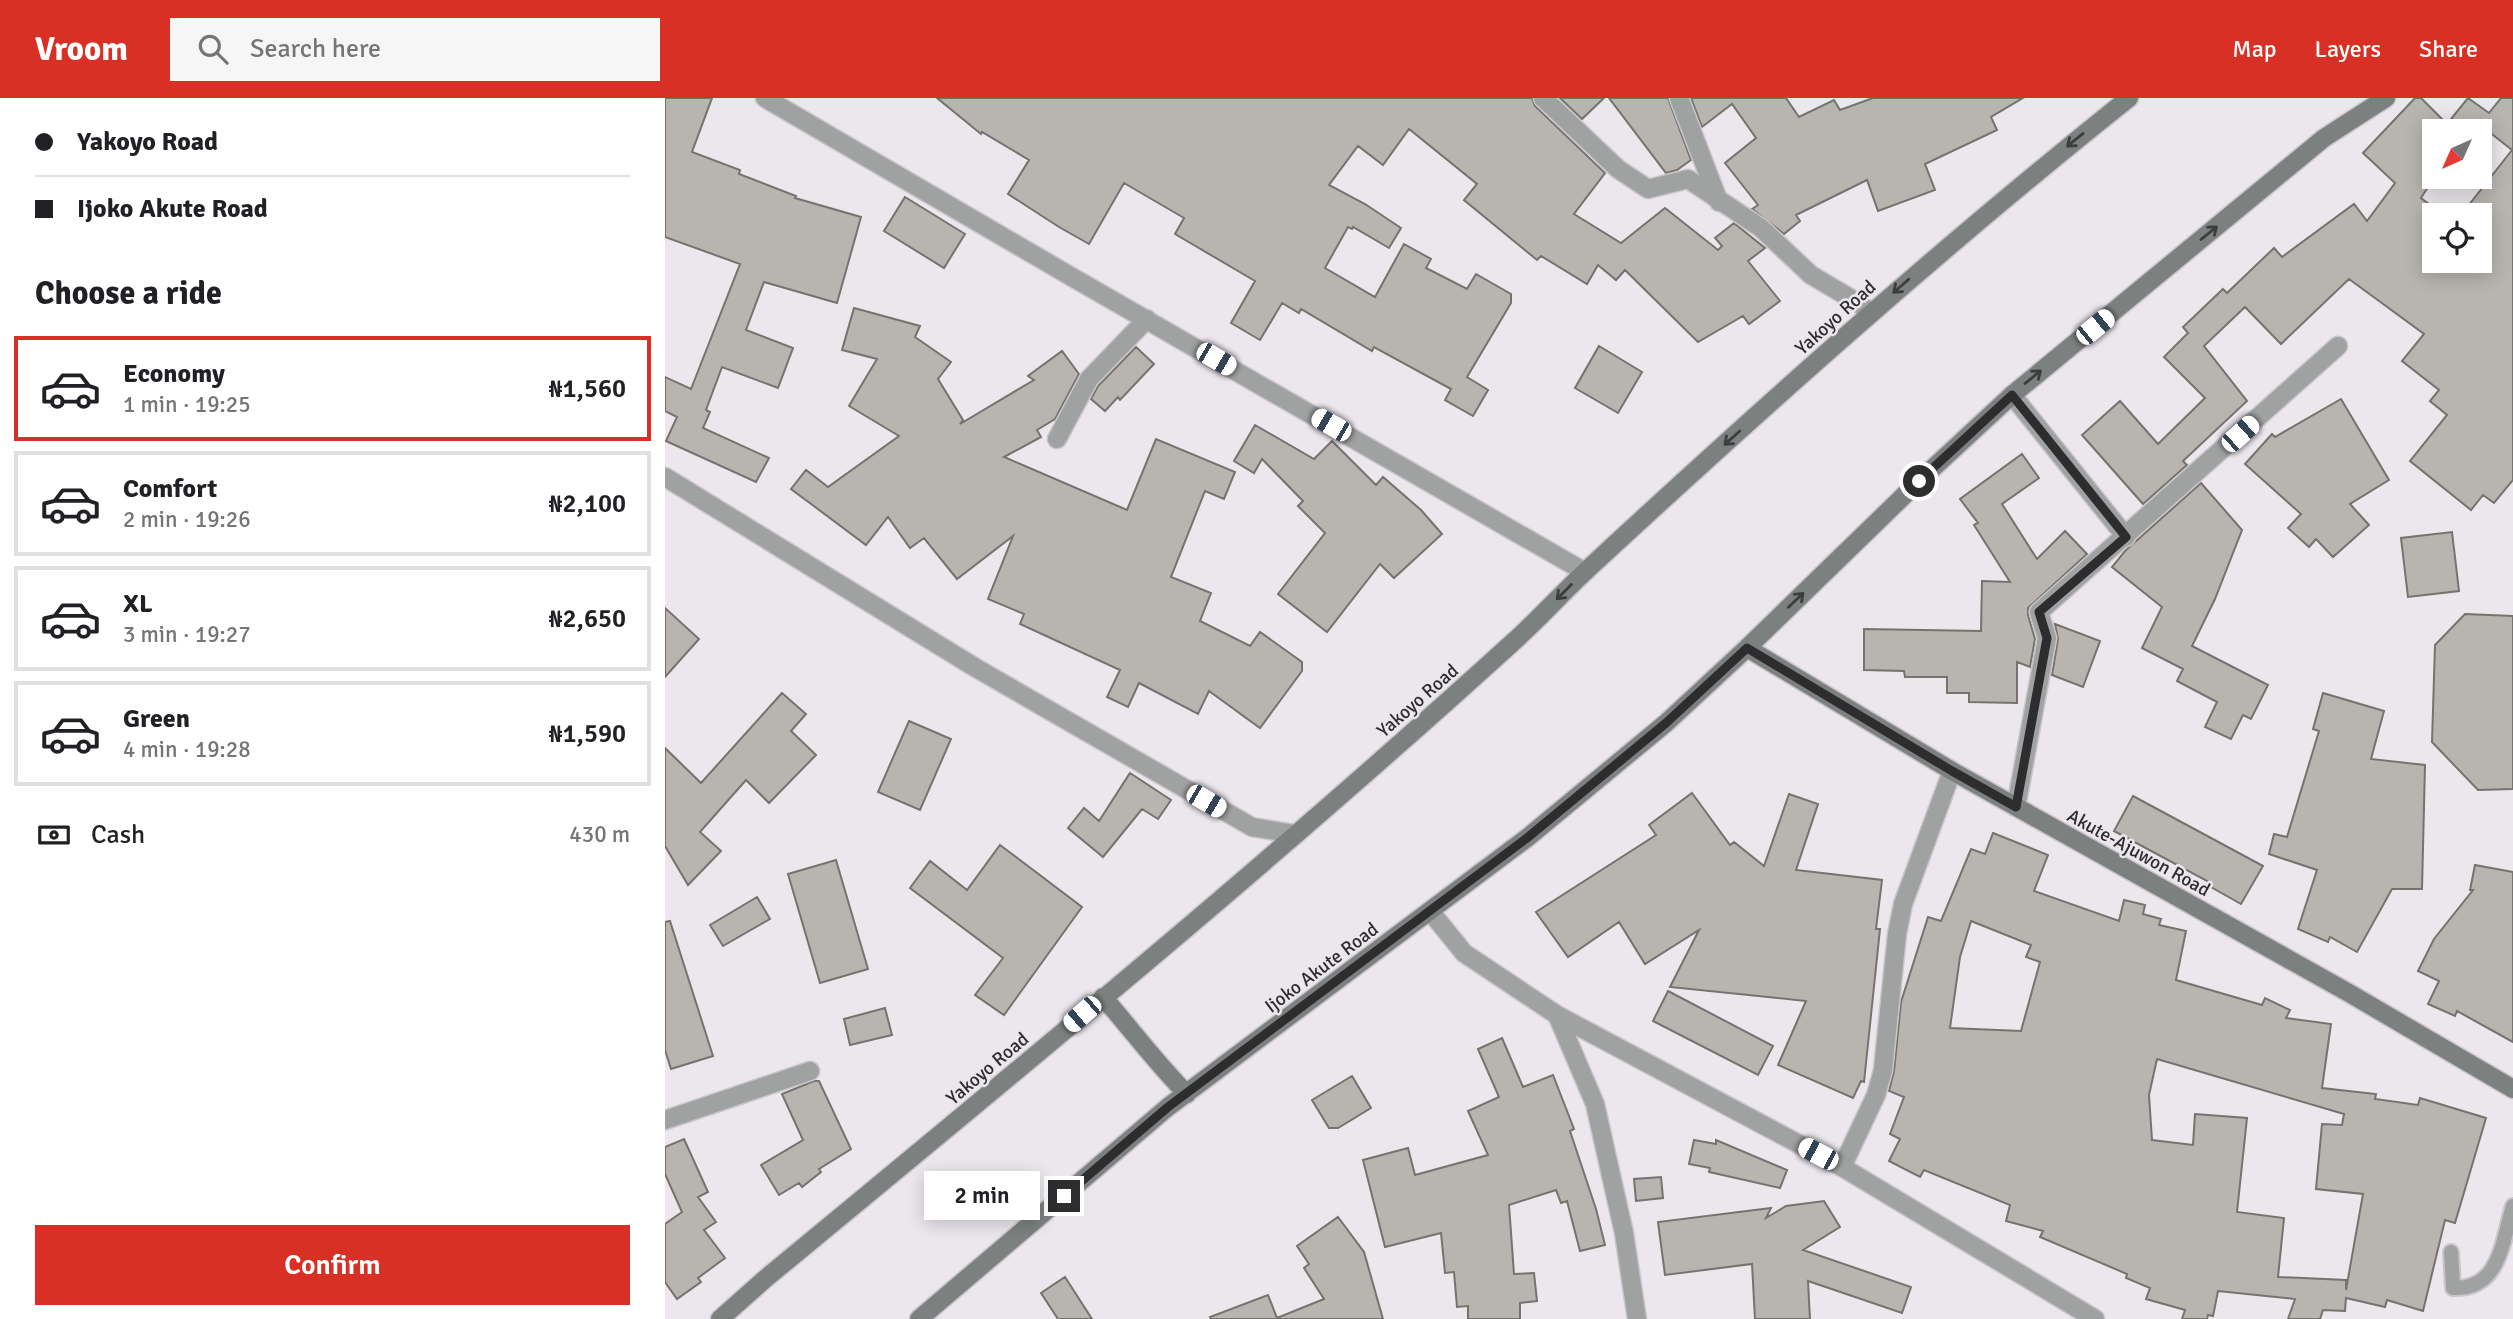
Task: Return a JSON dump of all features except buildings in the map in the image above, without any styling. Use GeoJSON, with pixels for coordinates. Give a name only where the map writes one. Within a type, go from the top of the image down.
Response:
{"type":"FeatureCollection","features":[{"type":"Feature","properties":{"kind":"main road","name":"Yakoyo Road"},"geometry":{"type":"LineString","coordinates":[[720,1319],[1217,902],[1514,642],[1584,572],[1870,313],[2038,170],[2129,98]]}},
{"type":"Feature","properties":{"kind":"main road"},"geometry":{"type":"LineString","coordinates":[[1747,648],[2012,395],[2323,138],[2386,98]]}},
{"type":"Feature","properties":{"kind":"main road","name":"Akute-Ajuwon Road"},"geometry":{"type":"LineString","coordinates":[[1747,648],[1952,771],[2349,993],[2513,1089]]}},
{"type":"Feature","properties":{"kind":"main road","name":"Ijoko Akute Road"},"geometry":{"type":"LineString","coordinates":[[919,1319],[1158,1116],[1527,838],[1666,723],[1747,648]]}},
{"type":"Feature","properties":{"kind":"main road"},"geometry":{"type":"LineString","coordinates":[[1103,997],[1136,1034],[1165,1073],[1187,1094]]}},
{"type":"Feature","properties":{"kind":"street"},"geometry":{"type":"LineString","coordinates":[[765,98],[1584,572]]}},
{"type":"Feature","properties":{"kind":"street"},"geometry":{"type":"LineString","coordinates":[[1543,98],[1618,169],[1648,190],[1688,179],[1761,228],[1811,275],[1860,304],[1870,313]]}},
{"type":"Feature","properties":{"kind":"street"},"geometry":{"type":"LineString","coordinates":[[1679,98],[1719,202]]}},
{"type":"Feature","properties":{"kind":"street"},"geometry":{"type":"LineString","coordinates":[[1057,439],[1089,379],[1147,319]]}},
{"type":"Feature","properties":{"kind":"street"},"geometry":{"type":"LineString","coordinates":[[2016,807],[2047,638],[2039,612],[2338,346]]}},
{"type":"Feature","properties":{"kind":"street"},"geometry":{"type":"LineString","coordinates":[[2012,395],[2126,537]]}},
{"type":"Feature","properties":{"kind":"street"},"geometry":{"type":"LineString","coordinates":[[665,477],[977,668],[1252,827],[1294,834]]}},
{"type":"Feature","properties":{"kind":"street"},"geometry":{"type":"LineString","coordinates":[[1842,1167],[1876,1095],[1883,1070],[1897,934],[1903,904],[1952,771]]}},
{"type":"Feature","properties":{"kind":"street"},"geometry":{"type":"LineString","coordinates":[[1430,911],[1464,953],[1557,1015],[1842,1167],[2095,1319]]}},
{"type":"Feature","properties":{"kind":"street"},"geometry":{"type":"LineString","coordinates":[[1557,1015],[1595,1104],[1624,1233],[1637,1319]]}},
{"type":"Feature","properties":{"kind":"street"},"geometry":{"type":"LineString","coordinates":[[665,1121],[810,1071]]}},
{"type":"Feature","properties":{"kind":"lane"},"geometry":{"type":"LineString","coordinates":[[2451,1252],[2453,1288],[2476,1286],[2487,1278],[2494,1269],[2513,1206]]}},
{"type":"Feature","properties":{"kind":"route"},"geometry":{"type":"LineString","coordinates":[[1064,1196],[1168,1107],[1527,838],[1666,723],[1747,648],[2016,807],[2047,638],[2039,612],[2126,537],[2012,395],[1919,481]]}}]}
